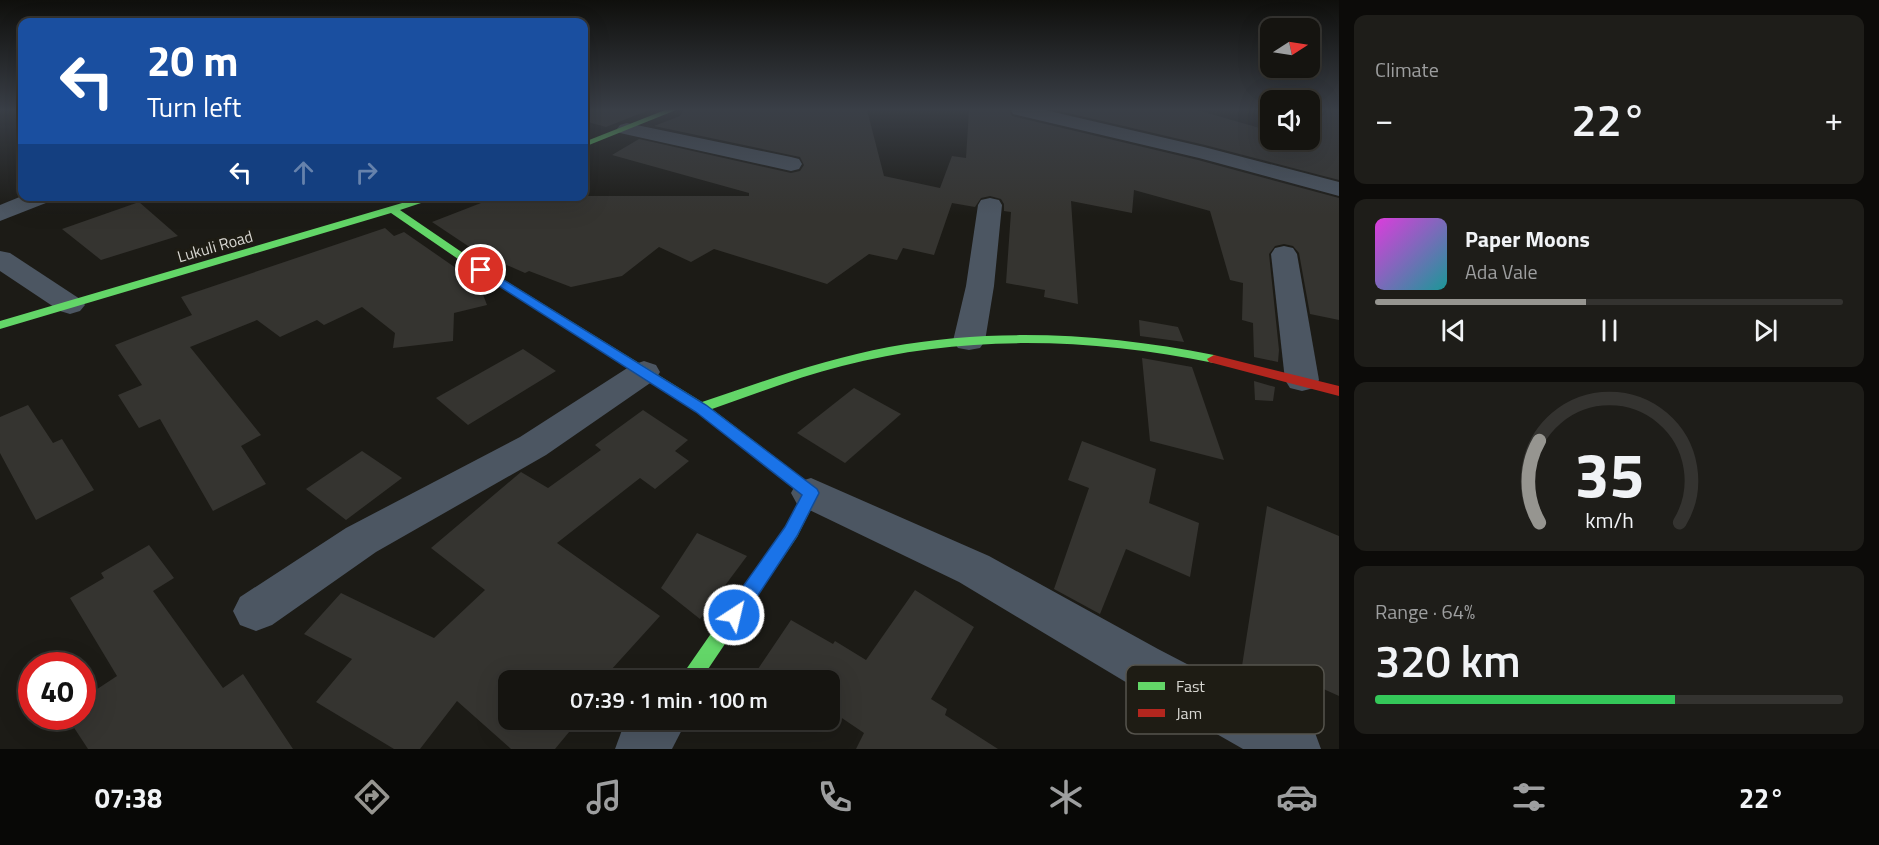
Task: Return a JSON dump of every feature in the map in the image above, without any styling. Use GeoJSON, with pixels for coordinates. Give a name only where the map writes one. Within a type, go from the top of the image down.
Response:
{"type":"FeatureCollection","features":[{"type":"Feature","properties":{"kind":"street"},"geometry":{"type":"LineString","coordinates":[[702,145],[791,164]]}},
{"type":"Feature","properties":{"kind":"street"},"geometry":{"type":"LineString","coordinates":[[1170,145],[1339,189]]}},
{"type":"Feature","properties":{"kind":"street"},"geometry":{"type":"LineString","coordinates":[[0,214],[31,201]]}},
{"type":"Feature","properties":{"kind":"street","name":"Lukuli Road"},"geometry":{"type":"LineString","coordinates":[[0,325],[424,201]]}},
{"type":"Feature","properties":{"kind":"street"},"geometry":{"type":"LineString","coordinates":[[969,341],[980,286],[990,205]]}},
{"type":"Feature","properties":{"kind":"street"},"geometry":{"type":"LineString","coordinates":[[395,211],[481,270],[701,408],[811,493],[974,569],[1141,665]]}},
{"type":"Feature","properties":{"kind":"street"},"geometry":{"type":"LineString","coordinates":[[1284,254],[1302,380]]}},
{"type":"Feature","properties":{"kind":"street"},"geometry":{"type":"LineString","coordinates":[[0,259],[70,304]]}},
{"type":"Feature","properties":{"kind":"street"},"geometry":{"type":"LineString","coordinates":[[701,408],[862,357],[969,341],[1055,339],[1155,347],[1212,358],[1339,391]]}},
{"type":"Feature","properties":{"kind":"street"},"geometry":{"type":"LineString","coordinates":[[256,610],[361,540],[533,446],[644,372]]}},
{"type":"Feature","properties":{"kind":"street"},"geometry":{"type":"LineString","coordinates":[[696,670],[791,532],[811,493]]}},
{"type":"Feature","properties":{"kind":"street"},"geometry":{"type":"LineString","coordinates":[[641,749],[654,730]]}},
{"type":"Feature","properties":{"kind":"street"},"geometry":{"type":"LineString","coordinates":[[1268,734],[1295,749]]}},
{"type":"Feature","properties":{"kind":"building"},"geometry":{"type":"Polygon","coordinates":[[[629,145],[666,145],[791,173],[800,171],[804,165],[800,157],[743,145],[876,145],[884,176],[940,188],[952,156],[966,158],[967,145],[1134,145],[1339,198],[1339,320],[1310,314],[1299,253],[1293,246],[1284,244],[1275,246],[1269,254],[1279,350],[1278,362],[1254,357],[1253,323],[1242,320],[1243,283],[1230,280],[1210,211],[1134,190],[1132,213],[1071,201],[1078,304],[1044,297],[1045,290],[1006,283],[1011,212],[1004,211],[1001,199],[990,196],[981,198],[975,207],[952,203],[934,255],[903,248],[897,260],[869,254],[827,284],[714,249],[691,262],[659,247],[622,276],[571,287],[529,271],[525,273],[477,252],[432,222],[486,201],[588,201],[588,196],[749,196],[749,193],[612,155],[629,145]]]}},
{"type":"Feature","properties":{"kind":"building"},"geometry":{"type":"Polygon","coordinates":[[[1205,145],[1260,145],[1260,150],[1320,150],[1320,145],[1339,145],[1339,180],[1205,145]]]}},
{"type":"Feature","properties":{"kind":"building"},"geometry":{"type":"Polygon","coordinates":[[[139,202],[178,236],[101,260],[62,229],[139,202]]]}},
{"type":"Feature","properties":{"kind":"building"},"geometry":{"type":"Polygon","coordinates":[[[385,228],[394,236],[404,232],[479,284],[487,305],[454,313],[453,341],[393,348],[395,333],[362,307],[324,325],[317,320],[280,337],[257,320],[190,347],[261,435],[241,446],[266,484],[213,511],[160,419],[139,428],[118,395],[142,385],[115,345],[192,315],[181,297],[385,228]]]}},
{"type":"Feature","properties":{"kind":"building"},"geometry":{"type":"Polygon","coordinates":[[[1139,320],[1178,327],[1184,342],[1140,336],[1139,320]]]}},
{"type":"Feature","properties":{"kind":"building"},"geometry":{"type":"Polygon","coordinates":[[[523,349],[556,371],[468,425],[436,398],[523,349]]]}},
{"type":"Feature","properties":{"kind":"building"},"geometry":{"type":"Polygon","coordinates":[[[1142,358],[1192,367],[1224,460],[1150,441],[1142,358]]]}},
{"type":"Feature","properties":{"kind":"building"},"geometry":{"type":"Polygon","coordinates":[[[1254,381],[1275,387],[1273,401],[1255,400],[1254,381]]]}},
{"type":"Feature","properties":{"kind":"building"},"geometry":{"type":"Polygon","coordinates":[[[854,388],[901,414],[845,463],[797,433],[854,388]]]}},
{"type":"Feature","properties":{"kind":"building"},"geometry":{"type":"Polygon","coordinates":[[[28,405],[53,443],[62,439],[94,490],[36,520],[0,453],[0,417],[28,405]]]}},
{"type":"Feature","properties":{"kind":"building"},"geometry":{"type":"Polygon","coordinates":[[[643,410],[688,440],[675,451],[689,461],[655,489],[640,478],[557,543],[660,616],[611,670],[498,670],[498,730],[571,730],[555,749],[511,749],[457,701],[420,749],[394,749],[316,702],[352,659],[304,634],[341,593],[434,638],[485,590],[431,548],[521,472],[548,488],[601,450],[595,445],[643,410]]]}},
{"type":"Feature","properties":{"kind":"building"},"geometry":{"type":"Polygon","coordinates":[[[1082,441],[1156,469],[1149,503],[1199,523],[1190,577],[1126,549],[1100,614],[1054,589],[1089,488],[1068,480],[1082,441]]]}},
{"type":"Feature","properties":{"kind":"building"},"geometry":{"type":"Polygon","coordinates":[[[362,451],[402,478],[346,520],[306,489],[362,451]]]}},
{"type":"Feature","properties":{"kind":"building"},"geometry":{"type":"Polygon","coordinates":[[[1267,506],[1339,536],[1339,696],[1324,689],[1324,665],[1242,665],[1267,506]]]}},
{"type":"Feature","properties":{"kind":"building"},"geometry":{"type":"Polygon","coordinates":[[[697,533],[747,556],[700,619],[661,588],[697,533]]]}},
{"type":"Feature","properties":{"kind":"building"},"geometry":{"type":"Polygon","coordinates":[[[149,545],[174,578],[153,591],[223,688],[243,674],[293,749],[88,749],[76,730],[96,730],[96,690],[117,676],[70,598],[104,578],[101,573],[149,545]]]}},
{"type":"Feature","properties":{"kind":"building"},"geometry":{"type":"Polygon","coordinates":[[[915,590],[974,627],[931,699],[947,709],[945,715],[998,749],[856,749],[864,733],[840,717],[840,670],[758,669],[791,620],[833,644],[835,641],[866,660],[915,590]]]}},
{"type":"Feature","properties":{"kind":"traffic: fast"},"geometry":{"type":"LineString","coordinates":[[0,325],[421,201]]}},
{"type":"Feature","properties":{"kind":"traffic: fast"},"geometry":{"type":"LineString","coordinates":[[395,211],[481,270],[701,408],[811,493],[791,532],[696,670]]}},
{"type":"Feature","properties":{"kind":"traffic: fast"},"geometry":{"type":"LineString","coordinates":[[701,408],[844,361],[935,344],[1029,338],[1076,340],[1169,350],[1214,359]]}},
{"type":"Feature","properties":{"kind":"traffic: jam"},"geometry":{"type":"LineString","coordinates":[[1214,359],[1339,391]]}},
{"type":"Feature","properties":{"kind":"route"},"geometry":{"type":"LineString","coordinates":[[481,270],[701,408],[811,493],[791,532],[734,615]]}}]}
